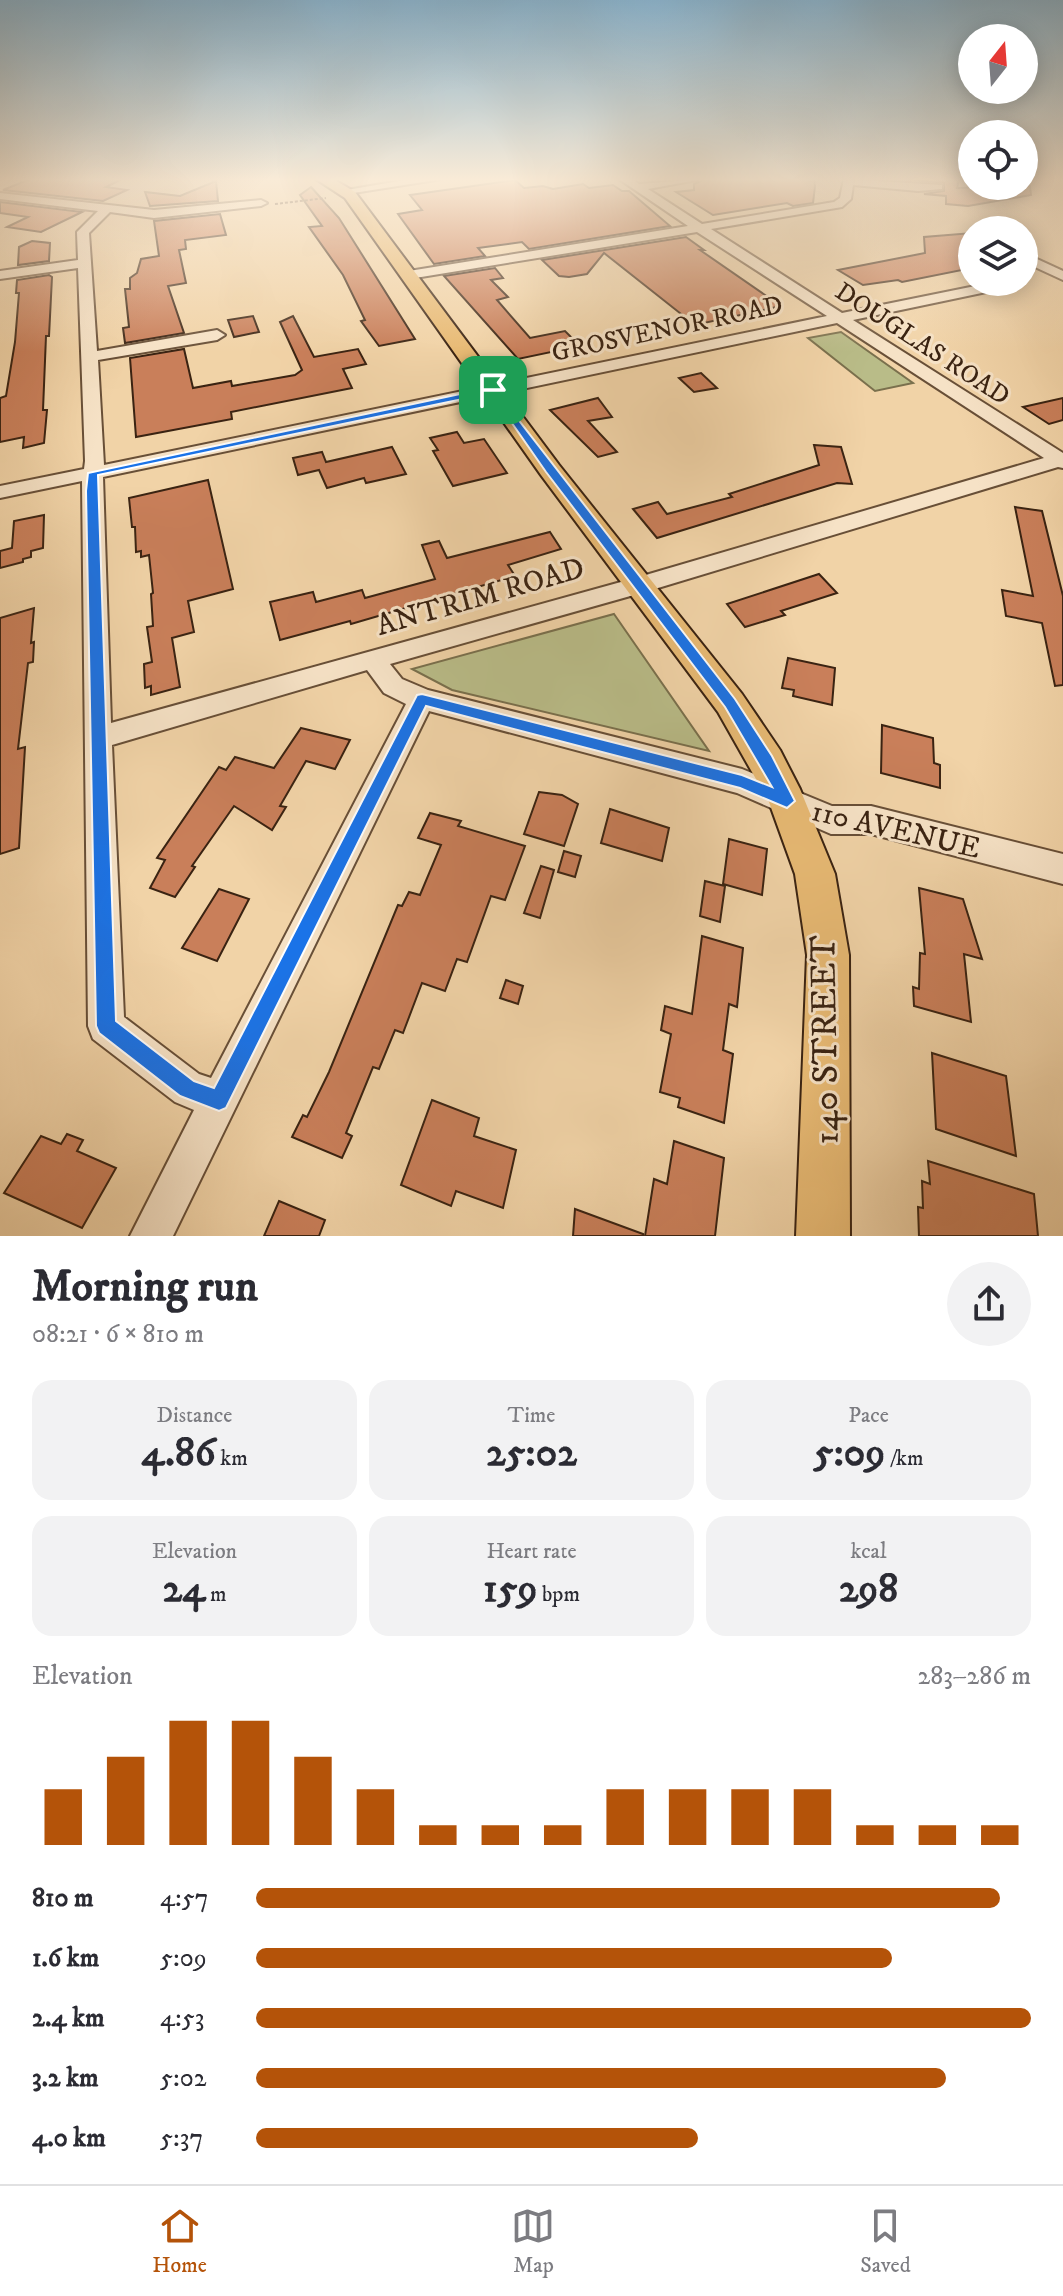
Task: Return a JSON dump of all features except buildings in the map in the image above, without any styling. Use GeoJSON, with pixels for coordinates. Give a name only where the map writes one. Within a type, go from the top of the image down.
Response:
{"type":"FeatureCollection","features":[{"type":"Feature","properties":{"kind":"main road","name":"140 STREET"},"geometry":{"type":"LineString","coordinates":[[380,237],[550,470],[730,703],[767,761],[787,801],[815,874],[828,955],[823,1236]]}},
{"type":"Feature","properties":{"kind":"street"},"geometry":{"type":"LineString","coordinates":[[83,237],[93,473],[106,1026],[188,1089],[219,1100]]}},
{"type":"Feature","properties":{"kind":"street"},"geometry":{"type":"LineString","coordinates":[[409,275],[648,237]]}},
{"type":"Feature","properties":{"kind":"street","name":"DOUGLAS ROAD"},"geometry":{"type":"LineString","coordinates":[[715,237],[1062,460]]}},
{"type":"Feature","properties":{"kind":"street"},"geometry":{"type":"LineString","coordinates":[[0,275],[85,263]]}},
{"type":"Feature","properties":{"kind":"street"},"geometry":{"type":"LineString","coordinates":[[1038,263],[1061,274]]}},
{"type":"Feature","properties":{"kind":"street"},"geometry":{"type":"LineString","coordinates":[[1038,278],[1061,274]]}},
{"type":"Feature","properties":{"kind":"street","name":"GROSVENOR ROAD"},"geometry":{"type":"LineString","coordinates":[[0,492],[958,294]]}},
{"type":"Feature","properties":{"kind":"street"},"geometry":{"type":"LineString","coordinates":[[89,357],[217,335]]}},
{"type":"Feature","properties":{"kind":"street","name":"ANTRIM ROAD"},"geometry":{"type":"LineString","coordinates":[[98,738],[640,585],[1062,460]]}},
{"type":"Feature","properties":{"kind":"street","name":"110 AVENUE"},"geometry":{"type":"LineString","coordinates":[[374,661],[393,686],[422,699],[742,782],[831,820],[871,820],[1063,869]]}},
{"type":"Feature","properties":{"kind":"street"},"geometry":{"type":"LineString","coordinates":[[151,1236],[422,699]]}},
{"type":"Feature","properties":{"kind":"green space"},"geometry":{"type":"Polygon","coordinates":[[[841,332],[913,383],[875,391],[808,338],[841,332]]]}},
{"type":"Feature","properties":{"kind":"green space"},"geometry":{"type":"Polygon","coordinates":[[[614,614],[709,751],[452,690],[412,669],[614,614]]]}},
{"type":"Feature","properties":{"kind":"route"},"geometry":{"type":"LineString","coordinates":[[493,390],[550,470],[730,703],[767,761],[787,801],[742,782],[422,699],[219,1100],[188,1089],[106,1026],[91,491],[93,473],[493,390]]}}]}
